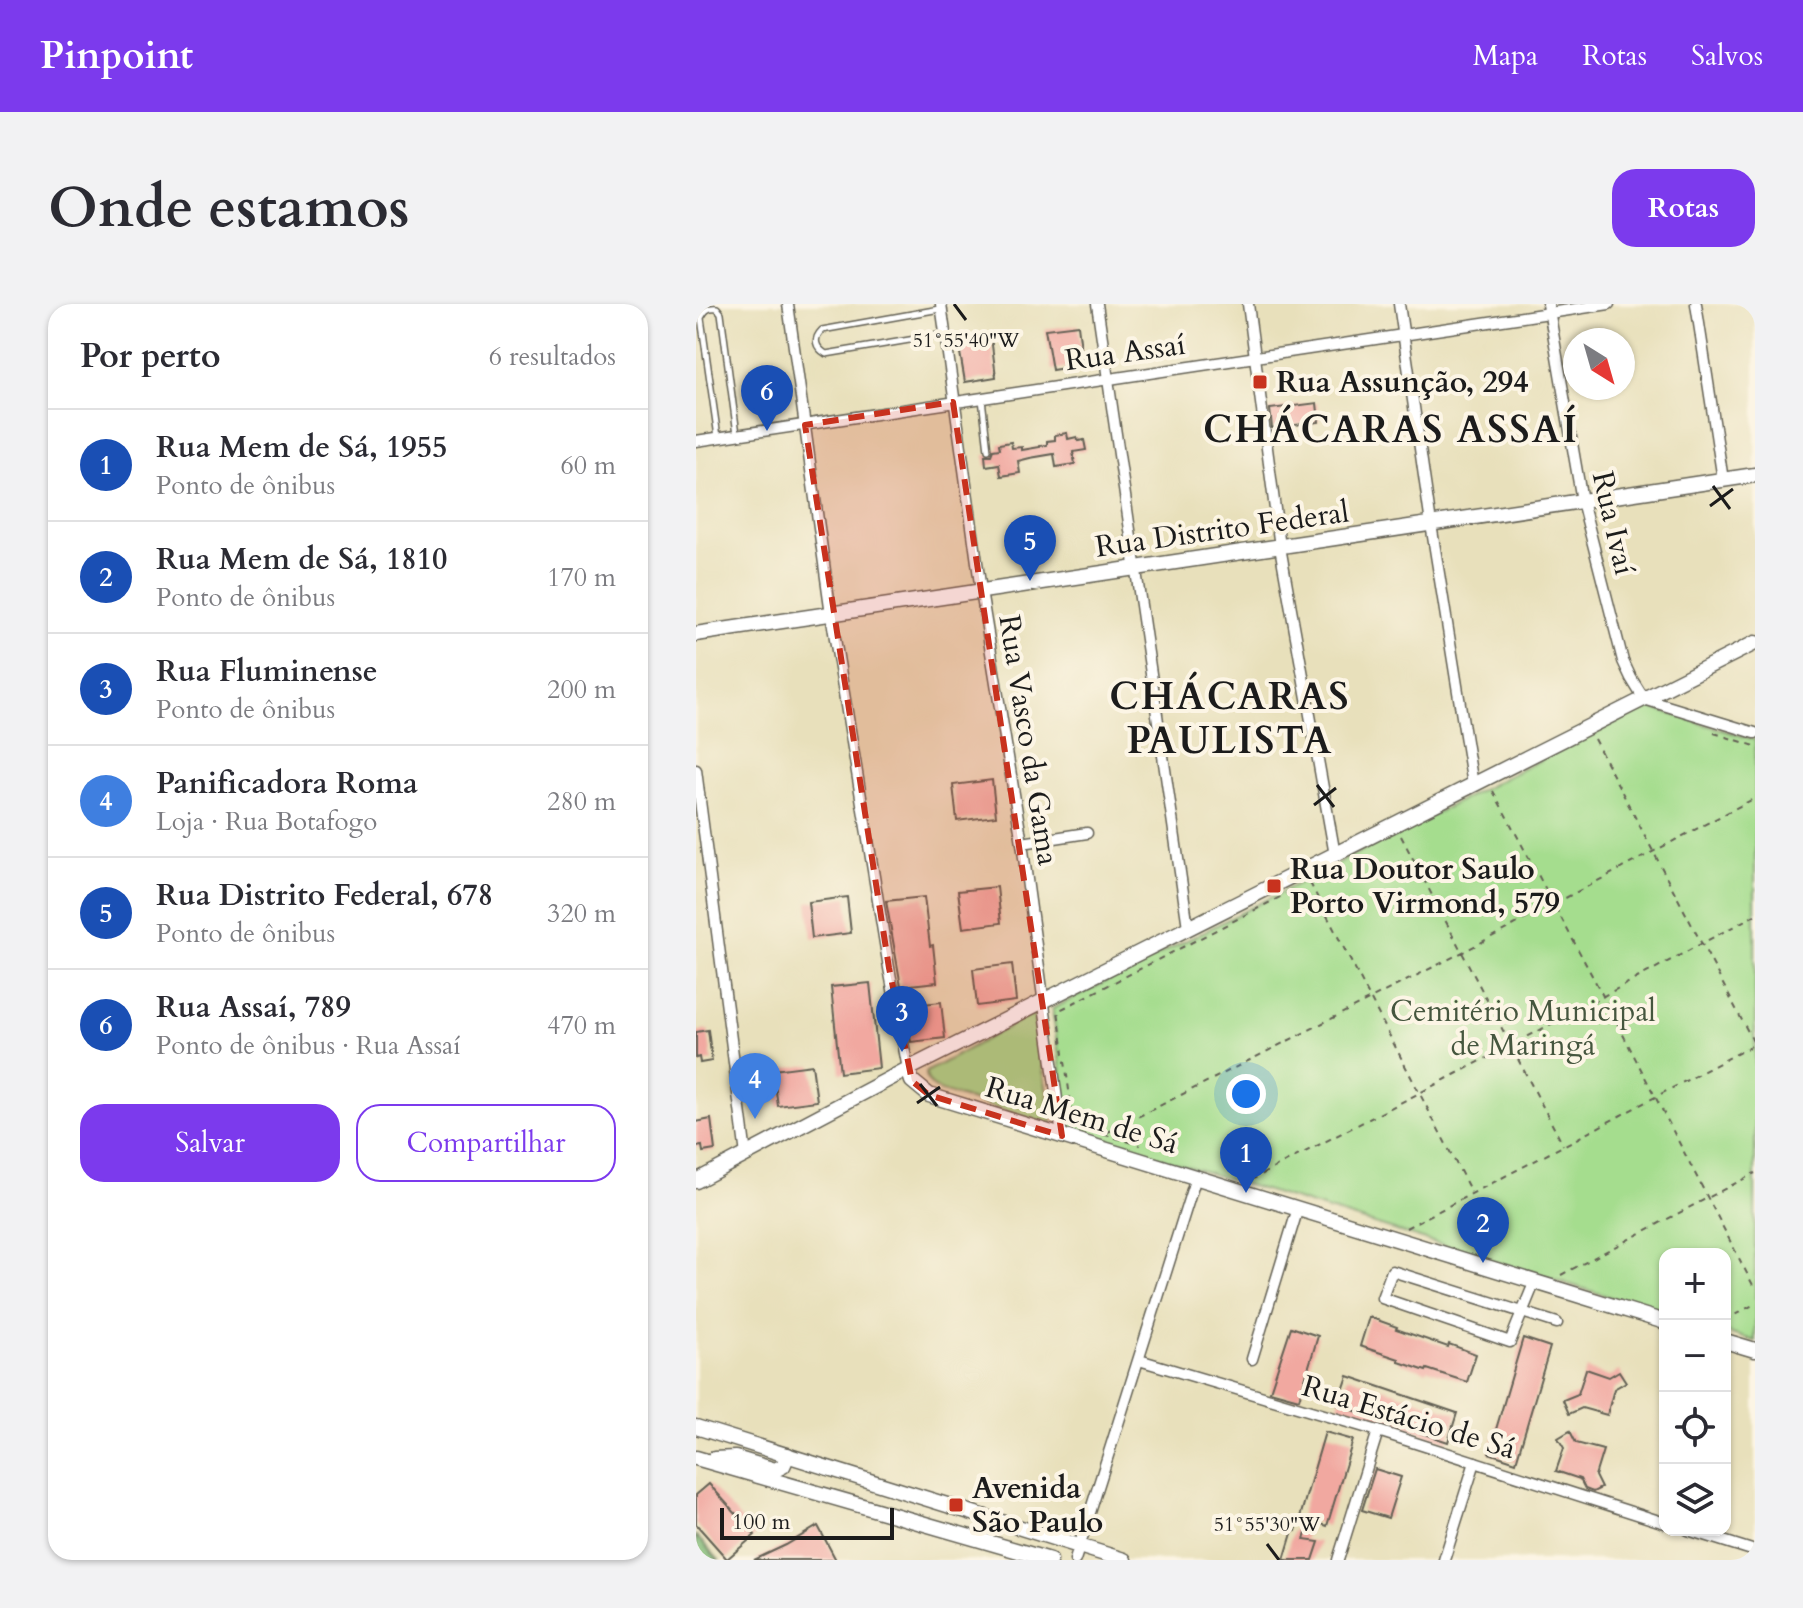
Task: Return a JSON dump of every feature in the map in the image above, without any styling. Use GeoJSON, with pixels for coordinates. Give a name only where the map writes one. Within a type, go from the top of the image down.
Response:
{"type":"FeatureCollection","features":[{"type":"Feature","properties":{"kind":"street"},"geometry":{"type":"LineString","coordinates":[[788,304],[831,614],[908,1069]]}},
{"type":"Feature","properties":{"kind":"street"},"geometry":{"type":"LineString","coordinates":[[1097,304],[1188,927]]}},
{"type":"Feature","properties":{"kind":"street"},"geometry":{"type":"LineString","coordinates":[[1248,304],[1280,547],[1335,855]]}},
{"type":"Feature","properties":{"kind":"street"},"geometry":{"type":"LineString","coordinates":[[1399,304],[1473,785]]}},
{"type":"Feature","properties":{"kind":"street","name":"Rua Assaí"},"geometry":{"type":"LineString","coordinates":[[696,441],[1404,335],[1549,308],[1609,304]]}},
{"type":"Feature","properties":{"kind":"street"},"geometry":{"type":"LineString","coordinates":[[1696,304],[1723,480]]}},
{"type":"Feature","properties":{"kind":"street","name":"Rua Vasco da Gama"},"geometry":{"type":"LineString","coordinates":[[941,306],[1044,1001],[1068,1131]]}},
{"type":"Feature","properties":{"kind":"street","name":"Rua Ivaí"},"geometry":{"type":"LineString","coordinates":[[1549,308],[1582,501],[1623,661],[1644,699]]}},
{"type":"Feature","properties":{"kind":"street","name":"Rua Distrito Federal"},"geometry":{"type":"LineString","coordinates":[[696,634],[1755,475]]}},
{"type":"Feature","properties":{"kind":"street"},"geometry":{"type":"LineString","coordinates":[[696,1181],[908,1069],[1755,643]]}},
{"type":"Feature","properties":{"kind":"street"},"geometry":{"type":"LineString","coordinates":[[1644,699],[1755,733]]}},
{"type":"Feature","properties":{"kind":"street"},"geometry":{"type":"LineString","coordinates":[[696,770],[746,1155]]}},
{"type":"Feature","properties":{"kind":"street"},"geometry":{"type":"LineString","coordinates":[[1022,843],[1087,833]]}},
{"type":"Feature","properties":{"kind":"street","name":"Rua Mem de Sá"},"geometry":{"type":"LineString","coordinates":[[908,1069],[912,1081],[929,1095],[1068,1131],[1196,1177],[1659,1320]]}},
{"type":"Feature","properties":{"kind":"street"},"geometry":{"type":"LineString","coordinates":[[1077,1553],[1196,1177]]}},
{"type":"Feature","properties":{"kind":"street"},"geometry":{"type":"LineString","coordinates":[[1252,1359],[1298,1208]]}},
{"type":"Feature","properties":{"kind":"street"},"geometry":{"type":"LineString","coordinates":[[1535,1281],[1522,1312],[1510,1342],[1382,1298],[1392,1271],[1522,1312],[1557,1323]]}},
{"type":"Feature","properties":{"kind":"street"},"geometry":{"type":"LineString","coordinates":[[1731,1343],[1755,1350]]}},
{"type":"Feature","properties":{"kind":"street","name":"Rua Estácio de Sá"},"geometry":{"type":"LineString","coordinates":[[1139,1360],[1378,1431],[1659,1521]]}},
{"type":"Feature","properties":{"kind":"street"},"geometry":{"type":"LineString","coordinates":[[696,1427],[1077,1553],[1124,1560]]}},
{"type":"Feature","properties":{"kind":"street"},"geometry":{"type":"LineString","coordinates":[[1338,1560],[1378,1431]]}},
{"type":"Feature","properties":{"kind":"street"},"geometry":{"type":"LineString","coordinates":[[699,1462],[735,1458],[775,1470],[783,1466],[788,1455]]}},
{"type":"Feature","properties":{"kind":"street"},"geometry":{"type":"LineString","coordinates":[[699,1462],[1050,1560]]}},
{"type":"Feature","properties":{"kind":"street"},"geometry":{"type":"LineString","coordinates":[[1444,1560],[1475,1462]]}},
{"type":"Feature","properties":{"kind":"street"},"geometry":{"type":"LineString","coordinates":[[1707,1536],[1755,1551]]}},
{"type":"Feature","properties":{"kind":"lane"},"geometry":{"type":"LineString","coordinates":[[941,306],[822,330],[816,342],[826,354],[945,334]]}},
{"type":"Feature","properties":{"kind":"lane"},"geometry":{"type":"LineString","coordinates":[[718,437],[701,318],[704,311],[711,308],[717,308],[721,313],[737,435]]}},
{"type":"Feature","properties":{"kind":"lane"},"geometry":{"type":"LineString","coordinates":[[982,398],[988,450]]}},
{"type":"Feature","properties":{"kind":"path"},"geometry":{"type":"LineString","coordinates":[[1714,733],[1755,746]]}},
{"type":"Feature","properties":{"kind":"path"},"geometry":{"type":"LineString","coordinates":[[1419,1232],[1405,1228],[1755,1044],[1594,739]]}},
{"type":"Feature","properties":{"kind":"path"},"geometry":{"type":"LineString","coordinates":[[1493,790],[1755,1289]]}},
{"type":"Feature","properties":{"kind":"path"},"geometry":{"type":"LineString","coordinates":[[1103,1134],[1463,952],[1755,798]]}},
{"type":"Feature","properties":{"kind":"path"},"geometry":{"type":"LineString","coordinates":[[1401,836],[1563,1146]]}},
{"type":"Feature","properties":{"kind":"path"},"geometry":{"type":"LineString","coordinates":[[1310,883],[1472,1193]]}},
{"type":"Feature","properties":{"kind":"path"},"geometry":{"type":"LineString","coordinates":[[1068,1131],[1058,1011],[1296,890]]}},
{"type":"Feature","properties":{"kind":"path"},"geometry":{"type":"LineString","coordinates":[[1250,1181],[1755,915]]}},
{"type":"Feature","properties":{"kind":"path"},"geometry":{"type":"LineString","coordinates":[[1089,1130],[1147,1148]]}},
{"type":"Feature","properties":{"kind":"path"},"geometry":{"type":"LineString","coordinates":[[1560,1276],[1755,1173]]}},
{"type":"Feature","properties":{"kind":"path"},"geometry":{"type":"LineString","coordinates":[[1731,1317],[1755,1304]]}},
{"type":"Feature","properties":{"kind":"highlighted area"},"geometry":{"type":"Polygon","coordinates":[[[953,402],[1062,1136],[929,1095],[912,1081],[889,968],[805,425],[953,402]]]}},
{"type":"Feature","properties":{"kind":"green space","name":"Cemitério Municipal de Maringá"},"geometry":{"type":"Polygon","coordinates":[[[1646,706],[1755,740],[1755,1341],[1731,1334],[1731,1248],[1659,1248],[1659,1312],[1070,1130],[1052,1009],[1646,706]]]}},
{"type":"Feature","properties":{"kind":"green space"},"geometry":{"type":"Polygon","coordinates":[[[1033,1013],[1053,1126],[941,1091],[928,1082],[926,1072],[1033,1013]]]}},
{"type":"Feature","properties":{"kind":"green space"},"geometry":{"type":"Polygon","coordinates":[[[696,1536],[719,1560],[696,1560],[696,1536]]]}},
{"type":"Feature","properties":{"kind":"building"},"geometry":{"type":"Polygon","coordinates":[[[1078,325],[1083,365],[1052,370],[1045,329],[1078,325]]]}},
{"type":"Feature","properties":{"kind":"building"},"geometry":{"type":"Polygon","coordinates":[[[991,337],[996,377],[965,382],[958,341],[991,337]]]}},
{"type":"Feature","properties":{"kind":"building"},"geometry":{"type":"Polygon","coordinates":[[[1317,403],[1319,422],[1272,428],[1270,409],[1317,403]]]}},
{"type":"Feature","properties":{"kind":"building"},"geometry":{"type":"Polygon","coordinates":[[[1067,433],[1068,439],[1077,437],[1078,441],[1084,440],[1086,450],[1073,452],[1075,464],[1056,467],[1054,454],[1018,461],[1020,473],[1001,476],[999,464],[986,466],[985,455],[1000,449],[999,444],[1011,442],[1012,448],[1022,447],[1022,450],[1047,445],[1047,441],[1055,440],[1055,435],[1067,433]]]}},
{"type":"Feature","properties":{"kind":"building"},"geometry":{"type":"Polygon","coordinates":[[[992,780],[996,816],[957,821],[953,785],[992,780]]]}},
{"type":"Feature","properties":{"kind":"building"},"geometry":{"type":"Polygon","coordinates":[[[997,887],[1001,923],[963,928],[958,891],[997,887]]]}},
{"type":"Feature","properties":{"kind":"building"},"geometry":{"type":"Polygon","coordinates":[[[847,897],[851,933],[812,938],[808,902],[847,897]]]}},
{"type":"Feature","properties":{"kind":"building"},"geometry":{"type":"Polygon","coordinates":[[[924,897],[937,982],[901,986],[886,901],[924,897]]]}},
{"type":"Feature","properties":{"kind":"building"},"geometry":{"type":"Polygon","coordinates":[[[1012,964],[1016,1001],[977,1006],[973,969],[1012,964]]]}},
{"type":"Feature","properties":{"kind":"building"},"geometry":{"type":"Polygon","coordinates":[[[870,983],[879,1068],[840,1073],[831,987],[870,983]]]}},
{"type":"Feature","properties":{"kind":"building"},"geometry":{"type":"Polygon","coordinates":[[[941,1002],[945,1038],[911,1042],[904,1006],[941,1002]]]}},
{"type":"Feature","properties":{"kind":"building"},"geometry":{"type":"Polygon","coordinates":[[[708,1030],[712,1061],[700,1063],[699,1057],[696,1058],[696,1032],[708,1030]]]}},
{"type":"Feature","properties":{"kind":"building"},"geometry":{"type":"Polygon","coordinates":[[[812,1065],[817,1101],[778,1106],[773,1070],[812,1065]]]}},
{"type":"Feature","properties":{"kind":"building"},"geometry":{"type":"Polygon","coordinates":[[[711,1119],[715,1150],[703,1152],[702,1146],[696,1147],[696,1122],[711,1119]]]}},
{"type":"Feature","properties":{"kind":"building"},"geometry":{"type":"Polygon","coordinates":[[[1369,1317],[1448,1347],[1449,1344],[1476,1354],[1467,1382],[1399,1362],[1399,1359],[1360,1346],[1369,1317]]]}},
{"type":"Feature","properties":{"kind":"building"},"geometry":{"type":"Polygon","coordinates":[[[1291,1327],[1318,1336],[1299,1399],[1270,1391],[1291,1327]]]}},
{"type":"Feature","properties":{"kind":"building"},"geometry":{"type":"Polygon","coordinates":[[[1523,1338],[1550,1347],[1516,1462],[1489,1453],[1523,1338]]]}},
{"type":"Feature","properties":{"kind":"building"},"geometry":{"type":"Polygon","coordinates":[[[1586,1369],[1609,1377],[1619,1371],[1626,1382],[1614,1389],[1607,1415],[1582,1408],[1569,1414],[1563,1400],[1578,1394],[1586,1369]]]}},
{"type":"Feature","properties":{"kind":"building"},"geometry":{"type":"Polygon","coordinates":[[[1348,1376],[1457,1413],[1448,1442],[1338,1405],[1348,1376]]]}},
{"type":"Feature","properties":{"kind":"building"},"geometry":{"type":"Polygon","coordinates":[[[1570,1431],[1576,1443],[1603,1450],[1595,1476],[1601,1488],[1593,1492],[1585,1489],[1580,1479],[1556,1471],[1564,1448],[1558,1438],[1570,1431]]]}},
{"type":"Feature","properties":{"kind":"building"},"geometry":{"type":"Polygon","coordinates":[[[1325,1432],[1353,1440],[1327,1526],[1310,1520],[1304,1540],[1319,1542],[1313,1560],[1284,1560],[1293,1530],[1296,1531],[1325,1432]]]}},
{"type":"Feature","properties":{"kind":"building"},"geometry":{"type":"Polygon","coordinates":[[[1375,1469],[1401,1477],[1388,1518],[1362,1510],[1375,1469]]]}},
{"type":"Feature","properties":{"kind":"building"},"geometry":{"type":"Polygon","coordinates":[[[709,1484],[755,1535],[727,1559],[696,1524],[696,1495],[709,1484]]]}},
{"type":"Feature","properties":{"kind":"building"},"geometry":{"type":"Polygon","coordinates":[[[818,1526],[836,1560],[754,1560],[786,1545],[818,1526]]]}},
{"type":"Feature","properties":{"kind":"place","name":"Rua Assunção, 294"},"geometry":{"type":"Point","coordinates":[1260,382]}},
{"type":"Feature","properties":{"kind":"place","name":"Rua Assaí, 789"},"geometry":{"type":"Point","coordinates":[767,431]}},
{"type":"Feature","properties":{"kind":"place","name":"Rua Distrito Federal, 678"},"geometry":{"type":"Point","coordinates":[1030,581]}},
{"type":"Feature","properties":{"kind":"place","name":"Rua Doutor Saulo Porto Virmond, 579"},"geometry":{"type":"Point","coordinates":[1274,886]}},
{"type":"Feature","properties":{"kind":"place","name":"Rua Fluminense"},"geometry":{"type":"Point","coordinates":[902,1052]}},
{"type":"Feature","properties":{"kind":"place","name":"Panificadora Roma"},"geometry":{"type":"Point","coordinates":[755,1119]}},
{"type":"Feature","properties":{"kind":"place","name":"Rua Mem de Sá, 1955"},"geometry":{"type":"Point","coordinates":[1246,1193]}},
{"type":"Feature","properties":{"kind":"place","name":"Rua Mem de Sá, 1810"},"geometry":{"type":"Point","coordinates":[1483,1263]}},
{"type":"Feature","properties":{"kind":"place","name":"Avenida São Paulo"},"geometry":{"type":"Point","coordinates":[956,1505]}},
{"type":"Feature","properties":{"kind":"district","name":"CHÁCARAS ASSAÍ"},"geometry":{"type":"Point","coordinates":[1391,429]}},
{"type":"Feature","properties":{"kind":"district","name":"CHÁCARAS PAULISTA"},"geometry":{"type":"Point","coordinates":[1230,718]}}]}
